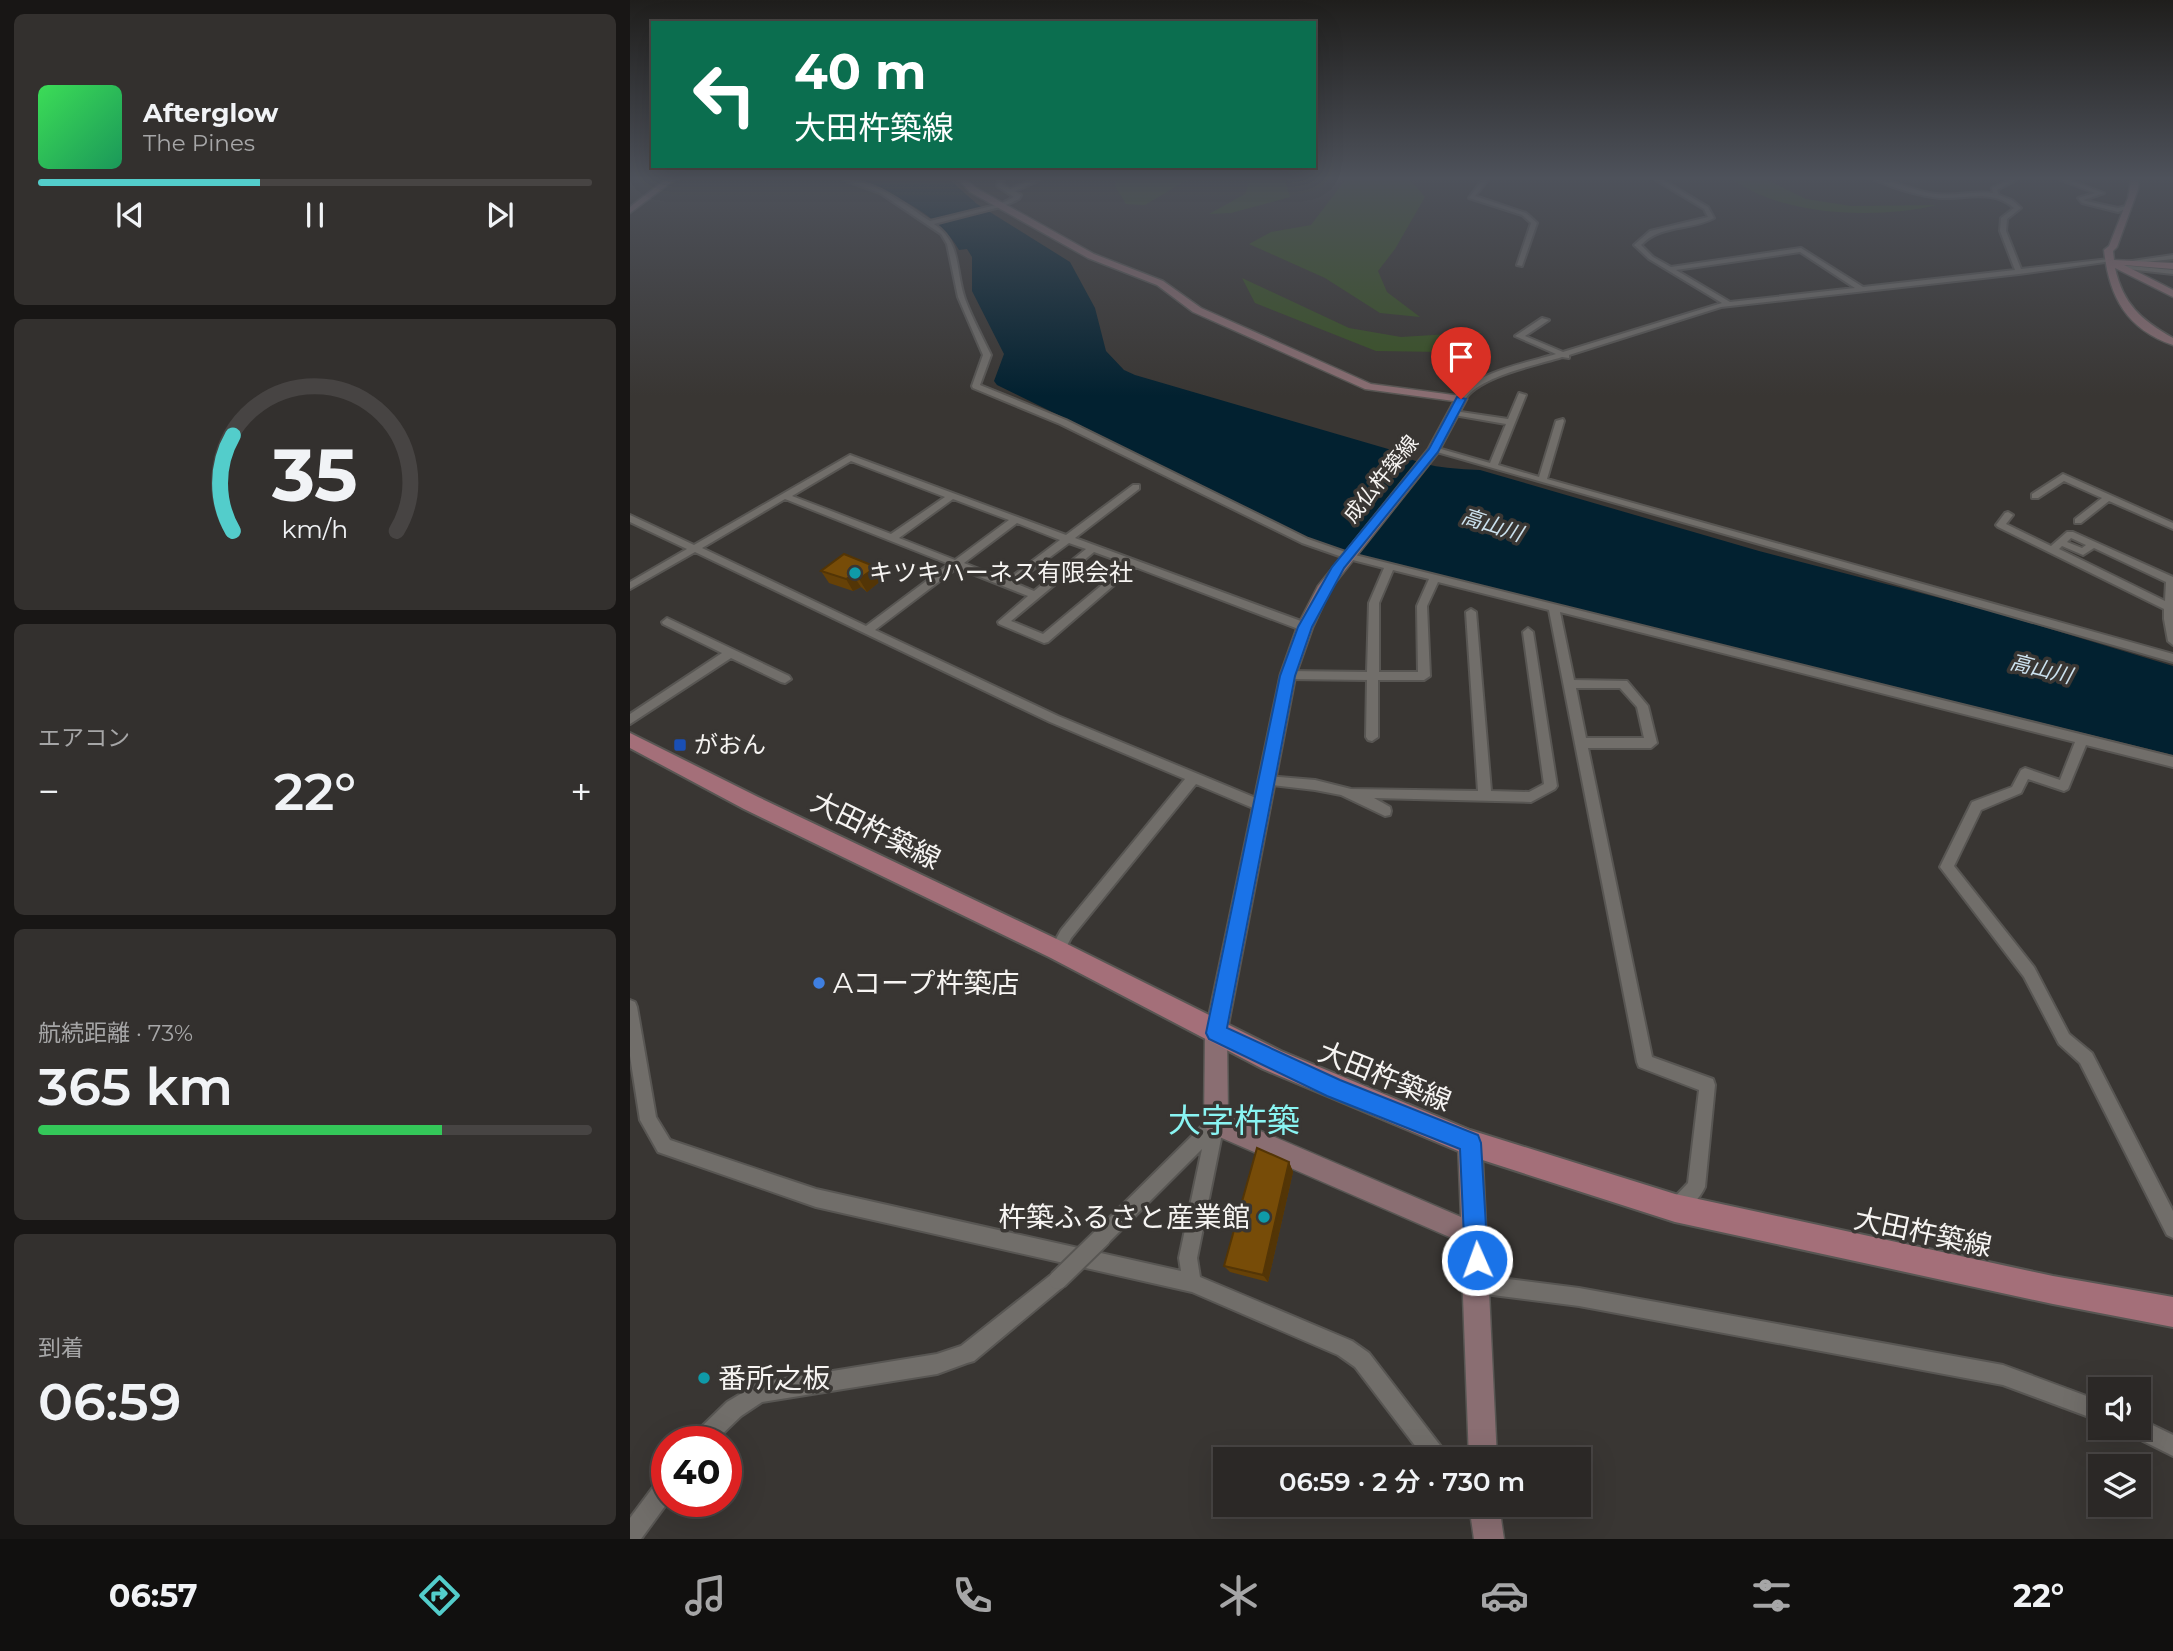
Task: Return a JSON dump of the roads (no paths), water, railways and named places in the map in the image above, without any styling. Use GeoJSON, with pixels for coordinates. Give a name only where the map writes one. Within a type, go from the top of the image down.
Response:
{"type":"FeatureCollection","features":[{"type":"Feature","properties":{"kind":"main road","name":"成仏杵築線"},"geometry":{"type":"LineString","coordinates":[[1084,252],[1160,283],[1213,318],[1369,387],[1387,392],[1461,399],[1434,450],[1325,586],[1305,627],[1288,676],[1264,807],[1216,1033],[1216,1124]]}},
{"type":"Feature","properties":{"kind":"main road"},"geometry":{"type":"LineString","coordinates":[[2108,252],[2109,261],[2173,294]]}},
{"type":"Feature","properties":{"kind":"main road"},"geometry":{"type":"LineString","coordinates":[[2119,267],[2173,266]]}},
{"type":"Feature","properties":{"kind":"main road"},"geometry":{"type":"LineString","coordinates":[[2119,267],[2113,290],[2123,306],[2145,325],[2173,342]]}},
{"type":"Feature","properties":{"kind":"main road","name":"大田杵築線"},"geometry":{"type":"LineString","coordinates":[[630,740],[751,803],[1057,950],[1216,1033],[1334,1088],[1470,1143],[1675,1208],[2066,1293],[2173,1312]]}},
{"type":"Feature","properties":{"kind":"main road"},"geometry":{"type":"LineString","coordinates":[[1216,1124],[1476,1236]]}},
{"type":"Feature","properties":{"kind":"main road"},"geometry":{"type":"LineString","coordinates":[[1470,1143],[1478,1284],[1483,1447]]}},
{"type":"Feature","properties":{"kind":"street"},"geometry":{"type":"LineString","coordinates":[[952,252],[961,297],[987,355],[976,386],[1063,422],[1305,541],[1390,567],[2173,762]]}},
{"type":"Feature","properties":{"kind":"street"},"geometry":{"type":"LineString","coordinates":[[1520,265],[1525,252]]}},
{"type":"Feature","properties":{"kind":"street"},"geometry":{"type":"LineString","coordinates":[[1646,252],[1669,270],[1729,304]]}},
{"type":"Feature","properties":{"kind":"street"},"geometry":{"type":"LineString","coordinates":[[1669,270],[1789,252]]}},
{"type":"Feature","properties":{"kind":"street"},"geometry":{"type":"LineString","coordinates":[[1804,252],[1860,288]]}},
{"type":"Feature","properties":{"kind":"street"},"geometry":{"type":"LineString","coordinates":[[2009,252],[2019,272]]}},
{"type":"Feature","properties":{"kind":"street"},"geometry":{"type":"LineString","coordinates":[[2119,267],[2173,257]]}},
{"type":"Feature","properties":{"kind":"street"},"geometry":{"type":"LineString","coordinates":[[1461,399],[1464,393],[1482,380],[1729,304],[2109,261]]}},
{"type":"Feature","properties":{"kind":"street"},"geometry":{"type":"LineString","coordinates":[[2119,267],[2173,272]]}},
{"type":"Feature","properties":{"kind":"street"},"geometry":{"type":"LineString","coordinates":[[1545,320],[1519,336],[1566,356]]}},
{"type":"Feature","properties":{"kind":"street"},"geometry":{"type":"LineString","coordinates":[[1494,465],[1522,395]]}},
{"type":"Feature","properties":{"kind":"street"},"geometry":{"type":"LineString","coordinates":[[1454,413],[1511,422]]}},
{"type":"Feature","properties":{"kind":"street"},"geometry":{"type":"LineString","coordinates":[[1543,478],[1560,421]]}},
{"type":"Feature","properties":{"kind":"street"},"geometry":{"type":"LineString","coordinates":[[1434,450],[1543,478],[2173,658]]}},
{"type":"Feature","properties":{"kind":"street"},"geometry":{"type":"LineString","coordinates":[[630,586],[849,458],[1305,627]]}},
{"type":"Feature","properties":{"kind":"street"},"geometry":{"type":"LineString","coordinates":[[2035,496],[2063,477],[2173,526]]}},
{"type":"Feature","properties":{"kind":"street"},"geometry":{"type":"LineString","coordinates":[[1008,584],[1136,487]]}},
{"type":"Feature","properties":{"kind":"street"},"geometry":{"type":"LineString","coordinates":[[785,496],[1035,595]]}},
{"type":"Feature","properties":{"kind":"street"},"geometry":{"type":"LineString","coordinates":[[892,538],[952,496]]}},
{"type":"Feature","properties":{"kind":"street"},"geometry":{"type":"LineString","coordinates":[[2078,521],[2109,497]]}},
{"type":"Feature","properties":{"kind":"street"},"geometry":{"type":"LineString","coordinates":[[2008,515],[2001,525],[2056,546],[2169,607]]}},
{"type":"Feature","properties":{"kind":"street"},"geometry":{"type":"LineString","coordinates":[[630,518],[1054,719],[1264,807]]}},
{"type":"Feature","properties":{"kind":"street"},"geometry":{"type":"LineString","coordinates":[[866,631],[1015,520]]}},
{"type":"Feature","properties":{"kind":"street"},"geometry":{"type":"LineString","coordinates":[[2056,546],[2070,534],[2171,580],[2169,607],[2173,641]]}},
{"type":"Feature","properties":{"kind":"street"},"geometry":{"type":"LineString","coordinates":[[1092,549],[1003,622],[1044,639],[1133,564]]}},
{"type":"Feature","properties":{"kind":"street"},"geometry":{"type":"LineString","coordinates":[[1372,737],[1374,603],[1390,567]]}},
{"type":"Feature","properties":{"kind":"street"},"geometry":{"type":"LineString","coordinates":[[1288,676],[1424,676],[1422,606],[1435,578]]}},
{"type":"Feature","properties":{"kind":"street"},"geometry":{"type":"LineString","coordinates":[[1554,608],[1645,1062],[1707,1084],[1696,1186],[1675,1208]]}},
{"type":"Feature","properties":{"kind":"street"},"geometry":{"type":"LineString","coordinates":[[1471,612],[1485,797]]}},
{"type":"Feature","properties":{"kind":"street"},"geometry":{"type":"LineString","coordinates":[[667,622],[785,679]]}},
{"type":"Feature","properties":{"kind":"street"},"geometry":{"type":"LineString","coordinates":[[1352,793],[1531,797],[1551,786],[1528,632]]}},
{"type":"Feature","properties":{"kind":"street"},"geometry":{"type":"LineString","coordinates":[[2156,652],[2173,647]]}},
{"type":"Feature","properties":{"kind":"street"},"geometry":{"type":"LineString","coordinates":[[630,720],[730,653]]}},
{"type":"Feature","properties":{"kind":"street"},"geometry":{"type":"LineString","coordinates":[[1570,684],[1623,684],[1642,706],[1651,743],[1581,743]]}},
{"type":"Feature","properties":{"kind":"street"},"geometry":{"type":"LineString","coordinates":[[2082,739],[2064,786],[2025,773],[2017,790],[1976,806],[1947,867],[2029,972],[2064,1040],[2086,1058],[2173,1229]]}},
{"type":"Feature","properties":{"kind":"street"},"geometry":{"type":"LineString","coordinates":[[1057,950],[1066,934],[1193,778]]}},
{"type":"Feature","properties":{"kind":"street"},"geometry":{"type":"LineString","coordinates":[[1268,781],[1335,786],[1385,811]]}},
{"type":"Feature","properties":{"kind":"street"},"geometry":{"type":"LineString","coordinates":[[630,1007],[648,1120],[664,1146],[816,1198],[1192,1283],[1345,1348],[1362,1360],[1429,1447]]}},
{"type":"Feature","properties":{"kind":"street"},"geometry":{"type":"LineString","coordinates":[[1192,1283],[1188,1258],[1216,1124]]}},
{"type":"Feature","properties":{"kind":"street"},"geometry":{"type":"LineString","coordinates":[[716,1426],[734,1409],[759,1393],[937,1364],[967,1354],[1058,1280],[1216,1124]]}},
{"type":"Feature","properties":{"kind":"street"},"geometry":{"type":"LineString","coordinates":[[1478,1284],[1579,1297],[2003,1375],[2088,1407]]}},
{"type":"Feature","properties":{"kind":"street"},"geometry":{"type":"LineString","coordinates":[[2151,1435],[2173,1446]]}},
{"type":"Feature","properties":{"kind":"street"},"geometry":{"type":"LineString","coordinates":[[630,1536],[651,1507]]}},
{"type":"Feature","properties":{"kind":"water","name":"高山川"},"geometry":{"type":"Polygon","coordinates":[[[969,252],[1054,252],[1070,262],[1095,308],[1106,351],[1124,370],[1135,375],[1395,451],[1414,461],[1447,468],[1480,470],[1759,551],[1990,611],[2173,666],[2173,755],[1334,549],[997,385],[994,381],[1004,354],[972,291],[972,257],[969,252]]]}},
{"type":"Feature","properties":{"kind":"place","name":"キツキハーネス有限会社"},"geometry":{"type":"Point","coordinates":[855,573]}},
{"type":"Feature","properties":{"kind":"place","name":"がおん"},"geometry":{"type":"Point","coordinates":[680,745]}},
{"type":"Feature","properties":{"kind":"place","name":"Aコープ杵築店"},"geometry":{"type":"Point","coordinates":[819,983]}},
{"type":"Feature","properties":{"kind":"place","name":"杵築ふるさと産業館"},"geometry":{"type":"Point","coordinates":[1264,1217]}},
{"type":"Feature","properties":{"kind":"place","name":"番所之板"},"geometry":{"type":"Point","coordinates":[704,1378]}},
{"type":"Feature","properties":{"kind":"district","name":"大字杵築"},"geometry":{"type":"Point","coordinates":[1234,1120]}}]}
